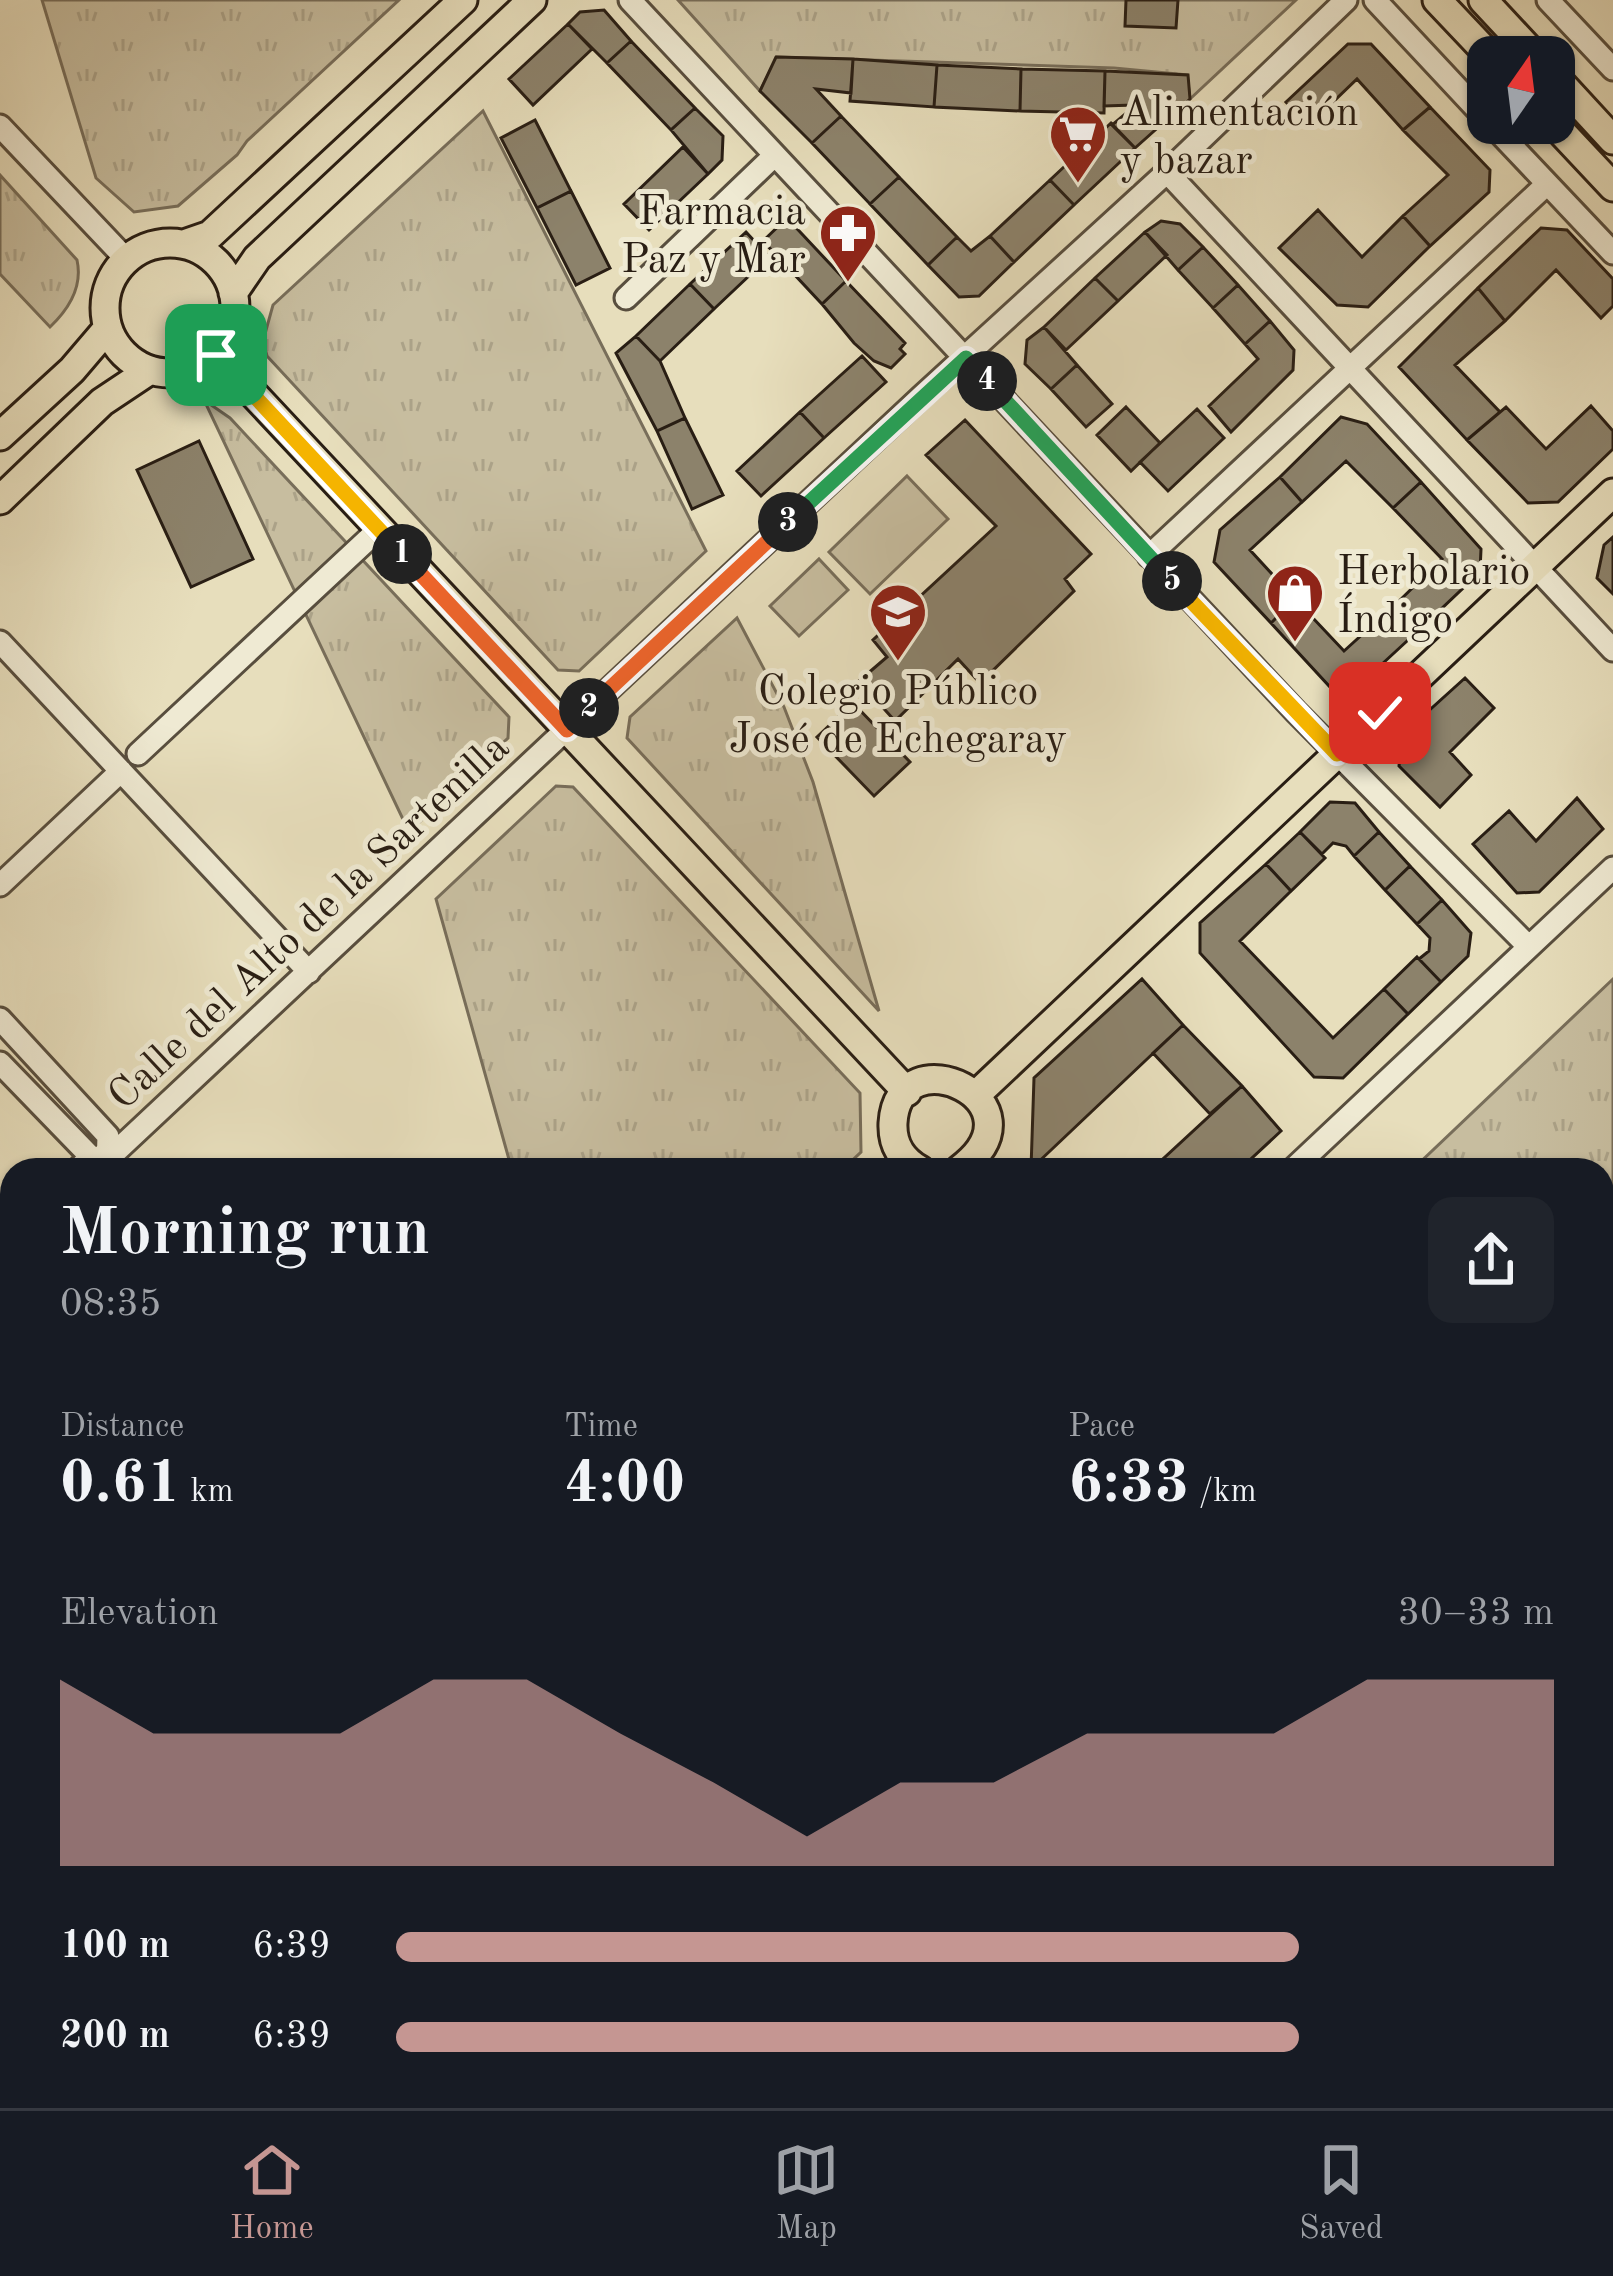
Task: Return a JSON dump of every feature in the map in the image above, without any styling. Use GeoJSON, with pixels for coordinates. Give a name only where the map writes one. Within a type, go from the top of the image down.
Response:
{"type":"FeatureCollection","features":[{"type":"Feature","properties":{"kind":"main road"},"geometry":{"type":"LineString","coordinates":[[184,244],[210,235],[463,0]]}},
{"type":"Feature","properties":{"kind":"main road"},"geometry":{"type":"LineString","coordinates":[[233,293],[257,258],[532,0]]}},
{"type":"Feature","properties":{"kind":"main road"},"geometry":{"type":"LineString","coordinates":[[1437,0],[1471,36]]}},
{"type":"Feature","properties":{"kind":"main road"},"geometry":{"type":"LineString","coordinates":[[1483,0],[1516,36]]}},
{"type":"Feature","properties":{"kind":"main road"},"geometry":{"type":"LineString","coordinates":[[1575,99],[1613,140]]}},
{"type":"Feature","properties":{"kind":"main road"},"geometry":{"type":"LineString","coordinates":[[1572,144],[1613,188]]}},
{"type":"Feature","properties":{"kind":"main road"},"geometry":{"type":"LineString","coordinates":[[184,244],[207,254],[224,271],[233,293],[233,326],[216,355],[197,368],[174,373],[150,370],[132,362],[107,329],[104,303],[111,277],[126,259],[146,247],[184,244]]}},
{"type":"Feature","properties":{"kind":"main road"},"geometry":{"type":"LineString","coordinates":[[0,436],[72,370],[107,329]]}},
{"type":"Feature","properties":{"kind":"main road"},"geometry":{"type":"LineString","coordinates":[[216,355],[907,1092]]}},
{"type":"Feature","properties":{"kind":"main road"},"geometry":{"type":"LineString","coordinates":[[0,500],[102,402],[150,370]]}},
{"type":"Feature","properties":{"kind":"main road"},"geometry":{"type":"LineString","coordinates":[[976,1095],[1613,493]]}},
{"type":"Feature","properties":{"kind":"main road"},"geometry":{"type":"LineString","coordinates":[[903,1158],[893,1131],[898,1103],[907,1092],[934,1078],[964,1085],[983,1105],[988,1129],[976,1158]]}},
{"type":"Feature","properties":{"kind":"street"},"geometry":{"type":"LineString","coordinates":[[631,0],[1149,556],[1529,946]]}},
{"type":"Feature","properties":{"kind":"street","name":"Calle del Alto de la Sartenilla"},"geometry":{"type":"LineString","coordinates":[[109,1158],[1346,0]]}},
{"type":"Feature","properties":{"kind":"street"},"geometry":{"type":"LineString","coordinates":[[1375,0],[1467,98]]}},
{"type":"Feature","properties":{"kind":"street"},"geometry":{"type":"LineString","coordinates":[[1548,0],[1613,68]]}},
{"type":"Feature","properties":{"kind":"street"},"geometry":{"type":"LineString","coordinates":[[0,126],[126,259]]}},
{"type":"Feature","properties":{"kind":"street"},"geometry":{"type":"LineString","coordinates":[[1510,144],[1613,253]]}},
{"type":"Feature","properties":{"kind":"street"},"geometry":{"type":"LineString","coordinates":[[626,298],[776,155]]}},
{"type":"Feature","properties":{"kind":"street"},"geometry":{"type":"LineString","coordinates":[[1167,172],[1613,650]]}},
{"type":"Feature","properties":{"kind":"street"},"geometry":{"type":"LineString","coordinates":[[1149,556],[1547,184]]}},
{"type":"Feature","properties":{"kind":"street"},"geometry":{"type":"LineString","coordinates":[[138,754],[379,529]]}},
{"type":"Feature","properties":{"kind":"street"},"geometry":{"type":"LineString","coordinates":[[0,642],[309,972]]}},
{"type":"Feature","properties":{"kind":"street"},"geometry":{"type":"LineString","coordinates":[[0,885],[121,771]]}},
{"type":"Feature","properties":{"kind":"street"},"geometry":{"type":"LineString","coordinates":[[1305,1158],[1613,868]]}},
{"type":"Feature","properties":{"kind":"street"},"geometry":{"type":"LineString","coordinates":[[0,1019],[108,1136],[103,1158]]}},
{"type":"Feature","properties":{"kind":"street"},"geometry":{"type":"LineString","coordinates":[[0,1063],[94,1158]]}},
{"type":"Feature","properties":{"kind":"green space"},"geometry":{"type":"Polygon","coordinates":[[[42,0],[399,0],[178,206],[134,212],[96,178],[42,0]]]}},
{"type":"Feature","properties":{"kind":"green space"},"geometry":{"type":"Polygon","coordinates":[[[678,0],[1296,0],[1190,99],[1187,75],[1114,68],[777,57],[760,91],[678,0]]]}},
{"type":"Feature","properties":{"kind":"green space"},"geometry":{"type":"Polygon","coordinates":[[[483,111],[706,551],[579,671],[558,670],[267,356],[263,341],[273,305],[483,111]]]}},
{"type":"Feature","properties":{"kind":"green space"},"geometry":{"type":"Polygon","coordinates":[[[0,175],[77,260],[73,297],[50,327],[0,274],[0,175]]]}},
{"type":"Feature","properties":{"kind":"green space"},"geometry":{"type":"Polygon","coordinates":[[[204,400],[230,418],[509,717],[508,738],[409,832],[204,400]]]}},
{"type":"Feature","properties":{"kind":"green space"},"geometry":{"type":"Polygon","coordinates":[[[907,476],[948,519],[870,594],[829,552],[907,476]]]}},
{"type":"Feature","properties":{"kind":"green space"},"geometry":{"type":"Polygon","coordinates":[[[819,559],[848,590],[799,636],[770,606],[819,559]]]}},
{"type":"Feature","properties":{"kind":"green space"},"geometry":{"type":"Polygon","coordinates":[[[737,618],[784,707],[813,782],[879,1011],[627,738],[630,717],[737,618]]]}},
{"type":"Feature","properties":{"kind":"green space"},"geometry":{"type":"Polygon","coordinates":[[[556,786],[573,787],[860,1093],[861,1152],[855,1158],[509,1158],[436,899],[556,786]]]}},
{"type":"Feature","properties":{"kind":"green space"},"geometry":{"type":"Polygon","coordinates":[[[1613,979],[1613,1158],[1425,1158],[1613,979]]]}},
{"type":"Feature","properties":{"kind":"building"},"geometry":{"type":"Polygon","coordinates":[[[1126,0],[1178,0],[1176,28],[1125,26],[1126,0]]]}},
{"type":"Feature","properties":{"kind":"building"},"geometry":{"type":"Polygon","coordinates":[[[604,10],[631,41],[607,63],[568,24],[580,12],[604,10]]]}},
{"type":"Feature","properties":{"kind":"building"},"geometry":{"type":"Polygon","coordinates":[[[568,24],[592,49],[533,105],[509,79],[568,24]]]}},
{"type":"Feature","properties":{"kind":"building"},"geometry":{"type":"Polygon","coordinates":[[[631,41],[695,108],[671,130],[607,63],[631,41]]]}},
{"type":"Feature","properties":{"kind":"building"},"geometry":{"type":"Polygon","coordinates":[[[1348,44],[1371,44],[1430,107],[1403,130],[1357,79],[1308,126],[1286,102],[1348,44]]]}},
{"type":"Feature","properties":{"kind":"building"},"geometry":{"type":"Polygon","coordinates":[[[776,57],[853,59],[851,93],[816,89],[841,116],[812,143],[760,91],[776,57]]]}},
{"type":"Feature","properties":{"kind":"building"},"geometry":{"type":"Polygon","coordinates":[[[853,59],[937,65],[934,107],[850,101],[853,59]]]}},
{"type":"Feature","properties":{"kind":"building"},"geometry":{"type":"Polygon","coordinates":[[[937,65],[1021,69],[1020,111],[934,107],[937,65]]]}},
{"type":"Feature","properties":{"kind":"building"},"geometry":{"type":"Polygon","coordinates":[[[1021,69],[1105,71],[1104,113],[1020,111],[1021,69]]]}},
{"type":"Feature","properties":{"kind":"building"},"geometry":{"type":"Polygon","coordinates":[[[1105,71],[1188,75],[1190,99],[1135,148],[1112,125],[1136,105],[1104,106],[1105,71]]]}},
{"type":"Feature","properties":{"kind":"building"},"geometry":{"type":"Polygon","coordinates":[[[1430,107],[1490,170],[1489,192],[1430,246],[1403,216],[1448,175],[1403,130],[1430,107]]]}},
{"type":"Feature","properties":{"kind":"building"},"geometry":{"type":"Polygon","coordinates":[[[695,108],[723,136],[722,160],[708,174],[671,130],[695,108]]]}},
{"type":"Feature","properties":{"kind":"building"},"geometry":{"type":"Polygon","coordinates":[[[841,116],[899,177],[870,204],[812,143],[841,116]]]}},
{"type":"Feature","properties":{"kind":"building"},"geometry":{"type":"Polygon","coordinates":[[[535,120],[571,191],[537,208],[501,138],[535,120]]]}},
{"type":"Feature","properties":{"kind":"building"},"geometry":{"type":"Polygon","coordinates":[[[1111,123],[1135,148],[1074,205],[1050,180],[1111,123]]]}},
{"type":"Feature","properties":{"kind":"building"},"geometry":{"type":"Polygon","coordinates":[[[683,147],[708,174],[649,230],[624,204],[683,147]]]}},
{"type":"Feature","properties":{"kind":"building"},"geometry":{"type":"Polygon","coordinates":[[[899,177],[957,237],[928,265],[870,204],[899,177]]]}},
{"type":"Feature","properties":{"kind":"building"},"geometry":{"type":"Polygon","coordinates":[[[1050,180],[1074,205],[1014,262],[990,236],[1050,180]]]}},
{"type":"Feature","properties":{"kind":"building"},"geometry":{"type":"Polygon","coordinates":[[[571,191],[610,268],[576,285],[537,208],[571,191]]]}},
{"type":"Feature","properties":{"kind":"building"},"geometry":{"type":"Polygon","coordinates":[[[1318,210],[1362,257],[1403,216],[1430,246],[1368,307],[1337,305],[1279,248],[1318,210]]]}},
{"type":"Feature","properties":{"kind":"building"},"geometry":{"type":"Polygon","coordinates":[[[787,218],[846,281],[822,304],[763,241],[787,218]]]}},
{"type":"Feature","properties":{"kind":"building"},"geometry":{"type":"Polygon","coordinates":[[[1161,221],[1180,224],[1203,247],[1178,270],[1145,232],[1161,221]]]}},
{"type":"Feature","properties":{"kind":"building"},"geometry":{"type":"Polygon","coordinates":[[[1541,228],[1567,230],[1613,279],[1613,306],[1601,318],[1556,270],[1505,321],[1478,288],[1541,228]]]}},
{"type":"Feature","properties":{"kind":"building"},"geometry":{"type":"Polygon","coordinates":[[[746,232],[769,257],[714,309],[690,284],[746,232]]]}},
{"type":"Feature","properties":{"kind":"building"},"geometry":{"type":"Polygon","coordinates":[[[1145,232],[1167,255],[1118,301],[1095,278],[1145,232]]]}},
{"type":"Feature","properties":{"kind":"building"},"geometry":{"type":"Polygon","coordinates":[[[990,236],[1014,262],[979,296],[959,297],[928,265],[957,237],[971,251],[990,236]]]}},
{"type":"Feature","properties":{"kind":"building"},"geometry":{"type":"Polygon","coordinates":[[[1203,247],[1238,285],[1213,308],[1178,270],[1203,247]]]}},
{"type":"Feature","properties":{"kind":"building"},"geometry":{"type":"Polygon","coordinates":[[[1095,278],[1118,301],[1066,350],[1044,327],[1095,278]]]}},
{"type":"Feature","properties":{"kind":"building"},"geometry":{"type":"Polygon","coordinates":[[[846,281],[905,343],[900,349],[905,354],[891,368],[874,361],[854,343],[822,304],[846,281]]]}},
{"type":"Feature","properties":{"kind":"building"},"geometry":{"type":"Polygon","coordinates":[[[690,284],[714,309],[660,361],[636,336],[690,284]]]}},
{"type":"Feature","properties":{"kind":"building"},"geometry":{"type":"Polygon","coordinates":[[[1238,285],[1270,321],[1245,344],[1213,308],[1238,285]]]}},
{"type":"Feature","properties":{"kind":"building"},"geometry":{"type":"Polygon","coordinates":[[[1478,288],[1505,321],[1455,365],[1500,412],[1467,440],[1399,367],[1478,288]]]}},
{"type":"Feature","properties":{"kind":"building"},"geometry":{"type":"Polygon","coordinates":[[[1270,321],[1294,350],[1293,370],[1231,432],[1209,406],[1258,359],[1245,344],[1270,321]]]}},
{"type":"Feature","properties":{"kind":"building"},"geometry":{"type":"Polygon","coordinates":[[[1044,327],[1077,365],[1051,389],[1025,364],[1027,340],[1044,327]]]}},
{"type":"Feature","properties":{"kind":"building"},"geometry":{"type":"Polygon","coordinates":[[[636,336],[660,361],[685,418],[657,431],[616,353],[636,336]]]}},
{"type":"Feature","properties":{"kind":"building"},"geometry":{"type":"Polygon","coordinates":[[[862,356],[886,382],[824,438],[800,412],[862,356]]]}},
{"type":"Feature","properties":{"kind":"building"},"geometry":{"type":"Polygon","coordinates":[[[1077,365],[1112,404],[1086,427],[1051,389],[1077,365]]]}},
{"type":"Feature","properties":{"kind":"building"},"geometry":{"type":"Polygon","coordinates":[[[1591,406],[1613,431],[1613,449],[1558,502],[1528,503],[1467,440],[1506,407],[1546,449],[1591,406]]]}},
{"type":"Feature","properties":{"kind":"building"},"geometry":{"type":"Polygon","coordinates":[[[1126,407],[1160,443],[1131,471],[1097,435],[1126,407]]]}},
{"type":"Feature","properties":{"kind":"building"},"geometry":{"type":"Polygon","coordinates":[[[1197,409],[1224,438],[1168,491],[1140,462],[1197,409]]]}},
{"type":"Feature","properties":{"kind":"building"},"geometry":{"type":"Polygon","coordinates":[[[800,412],[824,438],[761,496],[737,471],[800,412]]]}},
{"type":"Feature","properties":{"kind":"building"},"geometry":{"type":"Polygon","coordinates":[[[1341,417],[1367,424],[1421,482],[1393,508],[1346,461],[1302,502],[1280,477],[1341,417]]]}},
{"type":"Feature","properties":{"kind":"building"},"geometry":{"type":"Polygon","coordinates":[[[685,418],[723,495],[692,509],[657,431],[685,418]]]}},
{"type":"Feature","properties":{"kind":"building"},"geometry":{"type":"Polygon","coordinates":[[[965,420],[1091,554],[1065,579],[1074,591],[980,683],[958,659],[895,721],[859,681],[887,657],[873,640],[996,526],[926,455],[965,420]]]}},
{"type":"Feature","properties":{"kind":"building"},"geometry":{"type":"Polygon","coordinates":[[[199,441],[253,559],[191,587],[137,470],[199,441]]]}},
{"type":"Feature","properties":{"kind":"building"},"geometry":{"type":"Polygon","coordinates":[[[1280,477],[1302,502],[1250,550],[1295,599],[1271,623],[1214,562],[1220,530],[1280,477]]]}},
{"type":"Feature","properties":{"kind":"building"},"geometry":{"type":"Polygon","coordinates":[[[1421,482],[1481,549],[1480,572],[1420,629],[1397,603],[1442,559],[1393,508],[1421,482]]]}},
{"type":"Feature","properties":{"kind":"building"},"geometry":{"type":"Polygon","coordinates":[[[1613,537],[1613,594],[1597,578],[1604,545],[1613,537]]]}},
{"type":"Feature","properties":{"kind":"building"},"geometry":{"type":"Polygon","coordinates":[[[1295,599],[1344,651],[1397,603],[1420,629],[1355,689],[1330,687],[1271,623],[1295,599]]]}},
{"type":"Feature","properties":{"kind":"building"},"geometry":{"type":"Polygon","coordinates":[[[1465,678],[1494,708],[1450,752],[1471,775],[1440,807],[1399,766],[1402,735],[1465,678]]]}},
{"type":"Feature","properties":{"kind":"building"},"geometry":{"type":"Polygon","coordinates":[[[853,703],[910,762],[874,796],[817,737],[853,703]]]}},
{"type":"Feature","properties":{"kind":"building"},"geometry":{"type":"Polygon","coordinates":[[[1577,798],[1603,829],[1539,892],[1517,893],[1473,844],[1509,811],[1536,841],[1577,798]]]}},
{"type":"Feature","properties":{"kind":"building"},"geometry":{"type":"Polygon","coordinates":[[[1330,802],[1355,803],[1379,832],[1354,856],[1346,846],[1333,843],[1322,854],[1300,832],[1330,802]]]}},
{"type":"Feature","properties":{"kind":"building"},"geometry":{"type":"Polygon","coordinates":[[[1300,832],[1325,858],[1291,891],[1266,864],[1300,832]]]}},
{"type":"Feature","properties":{"kind":"building"},"geometry":{"type":"Polygon","coordinates":[[[1379,832],[1410,866],[1385,890],[1354,856],[1379,832]]]}},
{"type":"Feature","properties":{"kind":"building"},"geometry":{"type":"Polygon","coordinates":[[[1266,864],[1291,891],[1240,941],[1333,1038],[1384,989],[1408,1014],[1343,1078],[1314,1077],[1200,953],[1200,923],[1266,864]]]}},
{"type":"Feature","properties":{"kind":"building"},"geometry":{"type":"Polygon","coordinates":[[[1410,866],[1442,900],[1417,924],[1385,890],[1410,866]]]}},
{"type":"Feature","properties":{"kind":"building"},"geometry":{"type":"Polygon","coordinates":[[[1442,900],[1471,933],[1468,956],[1441,982],[1419,959],[1429,951],[1430,938],[1417,924],[1442,900]]]}},
{"type":"Feature","properties":{"kind":"building"},"geometry":{"type":"Polygon","coordinates":[[[1417,957],[1441,982],[1408,1014],[1384,989],[1417,957]]]}},
{"type":"Feature","properties":{"kind":"building"},"geometry":{"type":"Polygon","coordinates":[[[1142,979],[1183,1025],[1043,1158],[1031,1158],[1034,1078],[1142,979]]]}},
{"type":"Feature","properties":{"kind":"building"},"geometry":{"type":"Polygon","coordinates":[[[1183,1025],[1242,1086],[1210,1114],[1153,1053],[1183,1025]]]}},
{"type":"Feature","properties":{"kind":"building"},"geometry":{"type":"Polygon","coordinates":[[[1242,1086],[1281,1131],[1252,1158],[1164,1158],[1242,1086]]]}},
{"type":"Feature","properties":{"kind":"place","name":"Alimentación y bazar"},"geometry":{"type":"Point","coordinates":[1078,185]}},
{"type":"Feature","properties":{"kind":"place","name":"Farmacia Paz y Mar"},"geometry":{"type":"Point","coordinates":[848,284]}},
{"type":"Feature","properties":{"kind":"place","name":"Herbolario Índigo"},"geometry":{"type":"Point","coordinates":[1295,644]}},
{"type":"Feature","properties":{"kind":"place","name":"Colegio Público José de Echegaray"},"geometry":{"type":"Point","coordinates":[898,663]}},
{"type":"Feature","properties":{"kind":"route"},"geometry":{"type":"LineString","coordinates":[[216,355],[567,730],[966,358],[1337,754],[1380,713]]}}]}
